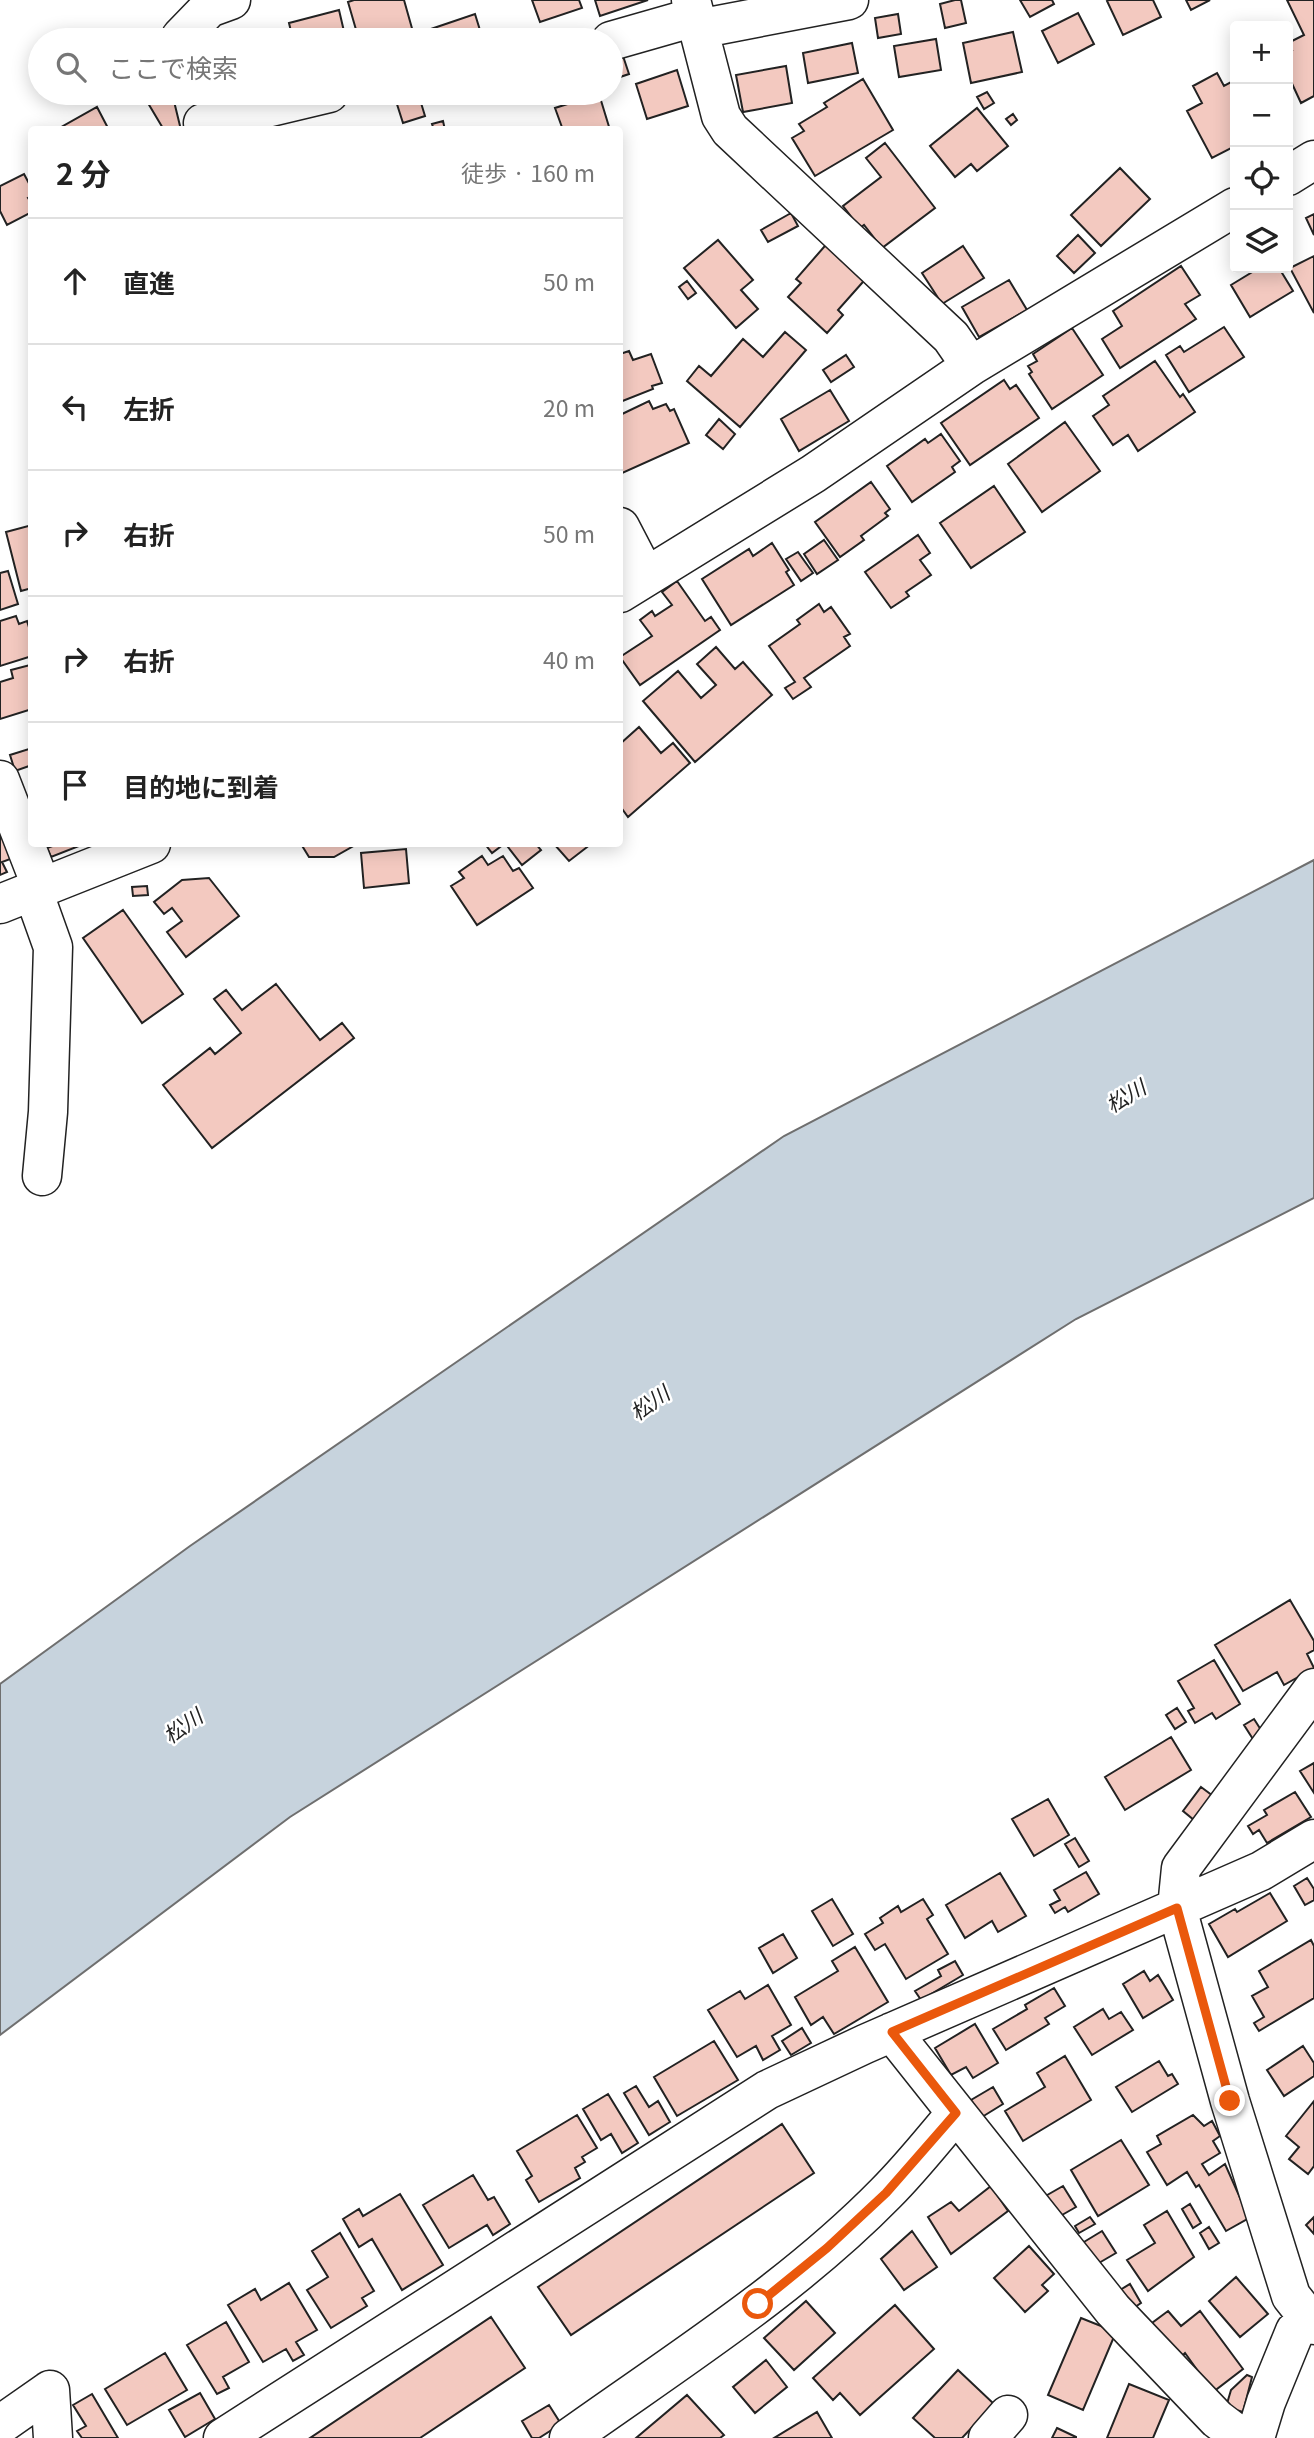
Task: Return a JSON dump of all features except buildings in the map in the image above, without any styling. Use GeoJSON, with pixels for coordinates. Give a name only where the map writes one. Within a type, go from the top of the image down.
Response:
{"type":"FeatureCollection","features":[{"type":"Feature","properties":{"kind":"street"},"geometry":{"type":"LineString","coordinates":[[190,28],[209,8],[231,0]]}},
{"type":"Feature","properties":{"kind":"street"},"geometry":{"type":"LineString","coordinates":[[623,37],[695,15],[849,0]]}},
{"type":"Feature","properties":{"kind":"street"},"geometry":{"type":"LineString","coordinates":[[695,15],[721,116],[730,130],[951,337],[971,366]]}},
{"type":"Feature","properties":{"kind":"street"},"geometry":{"type":"LineString","coordinates":[[201,115],[260,105]]}},
{"type":"Feature","properties":{"kind":"street"},"geometry":{"type":"LineString","coordinates":[[1293,173],[1314,160]]}},
{"type":"Feature","properties":{"kind":"street"},"geometry":{"type":"LineString","coordinates":[[623,540],[633,585],[813,474],[971,366],[1230,210]]}},
{"type":"Feature","properties":{"kind":"street"},"geometry":{"type":"LineString","coordinates":[[0,780],[25,894],[53,947],[48,1112],[42,1175]]}},
{"type":"Feature","properties":{"kind":"street"},"geometry":{"type":"LineString","coordinates":[[25,894],[143,847]]}},
{"type":"Feature","properties":{"kind":"street"},"geometry":{"type":"LineString","coordinates":[[1255,2438],[1294,2331],[1313,2321],[1291,2296],[1230,2101],[1177,1908],[1181,1868],[1314,1688]]}},
{"type":"Feature","properties":{"kind":"street"},"geometry":{"type":"LineString","coordinates":[[223,2438],[767,2090],[892,2032],[1261,1871],[1314,1839]]}},
{"type":"Feature","properties":{"kind":"street"},"geometry":{"type":"LineString","coordinates":[[892,2032],[1113,2310],[1217,2419],[1242,2438]]}},
{"type":"Feature","properties":{"kind":"street"},"geometry":{"type":"LineString","coordinates":[[569,2438],[758,2304],[827,2248],[886,2193],[956,2113]]}},
{"type":"Feature","properties":{"kind":"street"},"geometry":{"type":"LineString","coordinates":[[0,2425],[50,2390],[53,2438]]}},
{"type":"Feature","properties":{"kind":"water","name":"松川"},"geometry":{"type":"Polygon","coordinates":[[[1314,860],[1314,1198],[1076,1319],[290,1817],[0,2035],[0,1684],[190,1546],[784,1136],[1314,860]]]}},
{"type":"Feature","properties":{"kind":"route"},"geometry":{"type":"LineString","coordinates":[[758,2304],[827,2248],[886,2193],[956,2113],[892,2032],[1177,1908],[1230,2101]]}}]}
